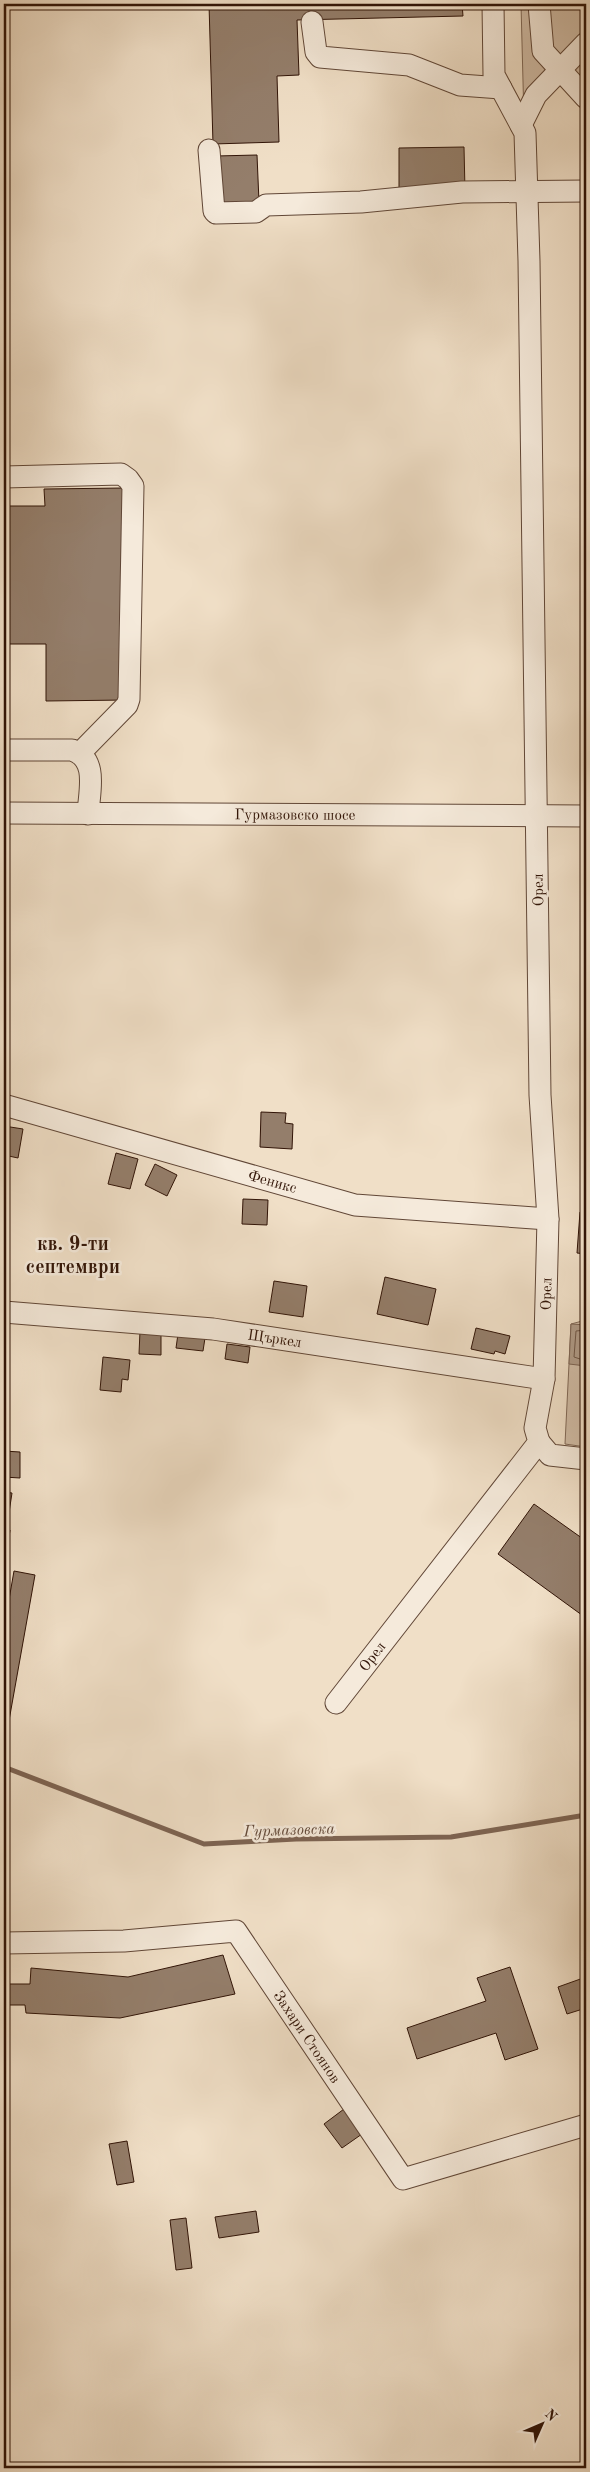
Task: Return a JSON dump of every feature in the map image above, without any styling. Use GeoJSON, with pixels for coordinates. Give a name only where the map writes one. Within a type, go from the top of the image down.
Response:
{"type":"FeatureCollection","features":[{"type":"Feature","properties":{"kind":"street"},"geometry":{"type":"LineString","coordinates":[[493,4],[494,75],[521,125]]}},
{"type":"Feature","properties":{"kind":"street"},"geometry":{"type":"LineString","coordinates":[[538,4],[543,51],[559,71],[586,98]]}},
{"type":"Feature","properties":{"kind":"street"},"geometry":{"type":"LineString","coordinates":[[312,22],[316,52],[320,57],[409,66],[460,85],[501,88]]}},
{"type":"Feature","properties":{"kind":"street"},"geometry":{"type":"LineString","coordinates":[[521,125],[532,100],[586,43]]}},
{"type":"Feature","properties":{"kind":"street","name":"Орел"},"geometry":{"type":"LineString","coordinates":[[336,1703],[539,1442],[535,1428],[544,1379],[548,1220],[540,1095],[527,192],[524,133],[521,125]]}},
{"type":"Feature","properties":{"kind":"street"},"geometry":{"type":"LineString","coordinates":[[210,150],[214,211],[216,213],[256,212],[266,205],[361,202],[462,192],[586,191]]}},
{"type":"Feature","properties":{"kind":"street"},"geometry":{"type":"LineString","coordinates":[[4,477],[120,474],[128,479],[132,486],[129,699],[126,705],[80,753]]}},
{"type":"Feature","properties":{"kind":"street"},"geometry":{"type":"LineString","coordinates":[[4,750],[72,750],[80,753],[87,759],[90,766],[88,814]]}},
{"type":"Feature","properties":{"kind":"street","name":"Гурмазовско шосе"},"geometry":{"type":"LineString","coordinates":[[4,814],[586,816]]}},
{"type":"Feature","properties":{"kind":"street","name":"Феникс"},"geometry":{"type":"LineString","coordinates":[[4,1105],[355,1205],[548,1220]]}},
{"type":"Feature","properties":{"kind":"street","name":"Щъркел"},"geometry":{"type":"LineString","coordinates":[[4,1312],[213,1328],[544,1379]]}},
{"type":"Feature","properties":{"kind":"street"},"geometry":{"type":"LineString","coordinates":[[539,1442],[550,1454],[586,1459]]}},
{"type":"Feature","properties":{"kind":"street","name":"Захари Стоянов"},"geometry":{"type":"LineString","coordinates":[[4,1943],[124,1941],[236,1931],[404,2179],[586,2125]]}},
{"type":"Feature","properties":{"kind":"shaded area"},"geometry":{"type":"Polygon","coordinates":[[[521,4],[586,4],[586,107],[561,81],[524,120],[521,4]]]}},
{"type":"Feature","properties":{"kind":"shaded area"},"geometry":{"type":"Polygon","coordinates":[[[586,1320],[586,1447],[565,1444],[571,1324],[586,1320]]]}},
{"type":"Feature","properties":{"kind":"water"},"geometry":{"type":"Polygon","coordinates":[[[571,1324],[586,1325],[586,1366],[569,1364],[571,1324]]]}},
{"type":"Feature","properties":{"kind":"building"},"geometry":{"type":"Polygon","coordinates":[[[209,4],[462,4],[463,16],[297,20],[299,75],[277,76],[279,142],[213,144],[209,4]]]}},
{"type":"Feature","properties":{"kind":"building"},"geometry":{"type":"Polygon","coordinates":[[[464,147],[465,191],[399,192],[399,148],[464,147]]]}},
{"type":"Feature","properties":{"kind":"building"},"geometry":{"type":"Polygon","coordinates":[[[257,155],[259,202],[223,212],[216,156],[257,155]]]}},
{"type":"Feature","properties":{"kind":"building"},"geometry":{"type":"Polygon","coordinates":[[[123,488],[126,700],[46,701],[46,644],[4,644],[4,506],[45,506],[44,489],[123,488]]]}},
{"type":"Feature","properties":{"kind":"building"},"geometry":{"type":"Polygon","coordinates":[[[261,1112],[286,1113],[285,1123],[293,1124],[292,1149],[260,1147],[261,1112]]]}},
{"type":"Feature","properties":{"kind":"building"},"geometry":{"type":"Polygon","coordinates":[[[4,1126],[23,1129],[18,1158],[4,1155],[4,1126]]]}},
{"type":"Feature","properties":{"kind":"building"},"geometry":{"type":"Polygon","coordinates":[[[586,1150],[586,1180],[583,1180],[586,1150]]]}},
{"type":"Feature","properties":{"kind":"building"},"geometry":{"type":"Polygon","coordinates":[[[116,1153],[138,1159],[130,1189],[108,1184],[116,1153]]]}},
{"type":"Feature","properties":{"kind":"building"},"geometry":{"type":"Polygon","coordinates":[[[155,1164],[177,1175],[167,1196],[145,1185],[155,1164]]]}},
{"type":"Feature","properties":{"kind":"building"},"geometry":{"type":"Polygon","coordinates":[[[243,1199],[268,1200],[267,1225],[242,1224],[243,1199]]]}},
{"type":"Feature","properties":{"kind":"building"},"geometry":{"type":"Polygon","coordinates":[[[580,1212],[586,1213],[586,1254],[577,1253],[580,1212]]]}},
{"type":"Feature","properties":{"kind":"building"},"geometry":{"type":"Polygon","coordinates":[[[385,1277],[436,1289],[428,1325],[377,1314],[385,1277]]]}},
{"type":"Feature","properties":{"kind":"building"},"geometry":{"type":"Polygon","coordinates":[[[274,1281],[307,1286],[303,1317],[269,1312],[274,1281]]]}},
{"type":"Feature","properties":{"kind":"building"},"geometry":{"type":"Polygon","coordinates":[[[476,1328],[510,1336],[505,1354],[495,1351],[494,1354],[471,1349],[476,1328]]]}},
{"type":"Feature","properties":{"kind":"building"},"geometry":{"type":"Polygon","coordinates":[[[140,1331],[161,1332],[161,1355],[139,1354],[140,1331]]]}},
{"type":"Feature","properties":{"kind":"building"},"geometry":{"type":"Polygon","coordinates":[[[178,1334],[205,1338],[203,1351],[176,1348],[178,1334]]]}},
{"type":"Feature","properties":{"kind":"building"},"geometry":{"type":"Polygon","coordinates":[[[227,1344],[250,1347],[248,1363],[225,1359],[227,1344]]]}},
{"type":"Feature","properties":{"kind":"building"},"geometry":{"type":"Polygon","coordinates":[[[103,1357],[130,1360],[128,1380],[122,1379],[121,1392],[100,1390],[103,1357]]]}},
{"type":"Feature","properties":{"kind":"building"},"geometry":{"type":"Polygon","coordinates":[[[4,1451],[20,1452],[20,1478],[4,1477],[4,1451]]]}},
{"type":"Feature","properties":{"kind":"building"},"geometry":{"type":"Polygon","coordinates":[[[4,1492],[12,1493],[8,1519],[4,1518],[4,1492]]]}},
{"type":"Feature","properties":{"kind":"building"},"geometry":{"type":"Polygon","coordinates":[[[534,1504],[586,1541],[586,1618],[498,1554],[534,1504]]]}},
{"type":"Feature","properties":{"kind":"building"},"geometry":{"type":"Polygon","coordinates":[[[4,1529],[10,1530],[6,1559],[4,1559],[4,1529]]]}},
{"type":"Feature","properties":{"kind":"building"},"geometry":{"type":"Polygon","coordinates":[[[14,1571],[35,1575],[5,1743],[4,1628],[14,1571]]]}},
{"type":"Feature","properties":{"kind":"building"},"geometry":{"type":"Polygon","coordinates":[[[223,1955],[235,1994],[120,2018],[26,2013],[25,2005],[4,2005],[4,1962],[6,1963],[5,1984],[30,1984],[31,1968],[128,1977],[223,1955]]]}},
{"type":"Feature","properties":{"kind":"building"},"geometry":{"type":"Polygon","coordinates":[[[510,1967],[538,2049],[505,2060],[496,2033],[417,2059],[407,2028],[486,2001],[477,1978],[510,1967]]]}},
{"type":"Feature","properties":{"kind":"building"},"geometry":{"type":"Polygon","coordinates":[[[586,1977],[586,2008],[567,2014],[558,1987],[586,1977]]]}},
{"type":"Feature","properties":{"kind":"building"},"geometry":{"type":"Polygon","coordinates":[[[344,2109],[362,2134],[342,2148],[324,2124],[344,2109]]]}},
{"type":"Feature","properties":{"kind":"building"},"geometry":{"type":"Polygon","coordinates":[[[127,2141],[134,2182],[117,2185],[109,2144],[127,2141]]]}},
{"type":"Feature","properties":{"kind":"building"},"geometry":{"type":"Polygon","coordinates":[[[256,2211],[259,2232],[219,2238],[215,2217],[256,2211]]]}},
{"type":"Feature","properties":{"kind":"building"},"geometry":{"type":"Polygon","coordinates":[[[186,2218],[192,2268],[176,2270],[170,2220],[186,2218]]]}},
{"type":"Feature","properties":{"kind":"waterway","name":"Гурмазовска"},"geometry":{"type":"LineString","coordinates":[[4,1767],[204,1844],[296,1839],[451,1837],[586,1815]]}},
{"type":"Feature","properties":{"kind":"district","name":"кв. 9-ти септември"},"geometry":{"type":"Point","coordinates":[73,1254]}}]}
